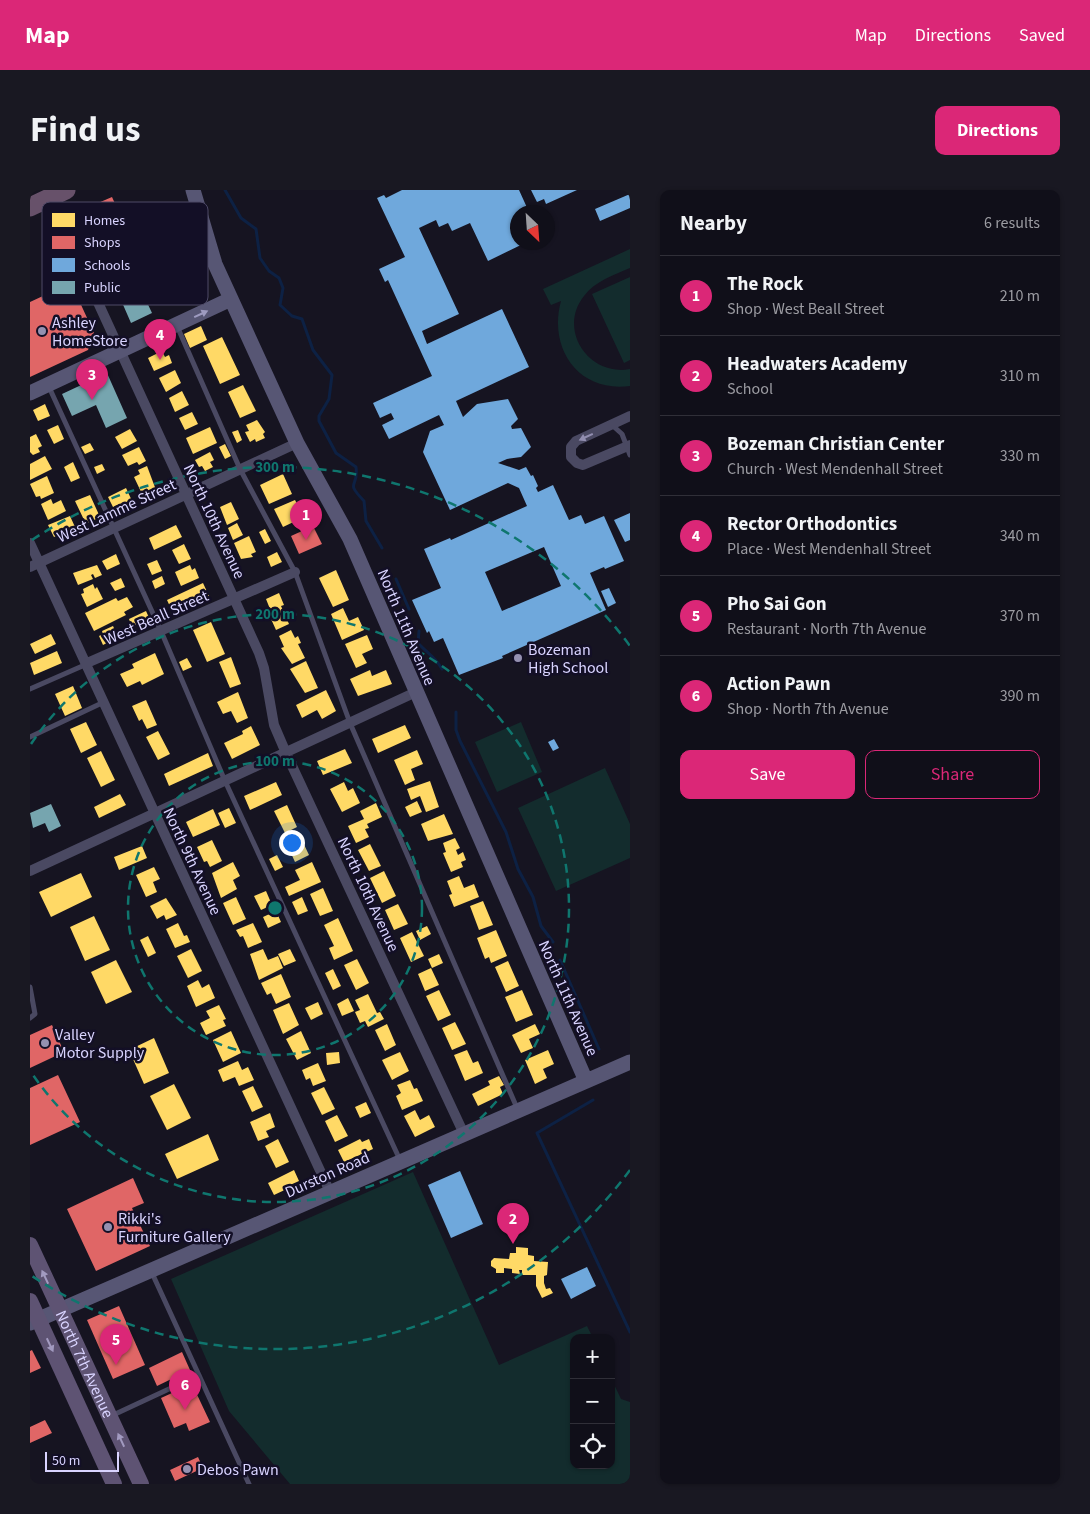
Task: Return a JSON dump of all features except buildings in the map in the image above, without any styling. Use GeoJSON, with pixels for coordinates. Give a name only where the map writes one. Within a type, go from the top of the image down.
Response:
{"type":"FeatureCollection","features":[{"type":"Feature","properties":{"kind":"highway"},"geometry":{"type":"LineString","coordinates":[[30,207],[58,194]]}},
{"type":"Feature","properties":{"kind":"main road","name":"North 7th Avenue"},"geometry":{"type":"LineString","coordinates":[[30,1245],[141,1484]]}},
{"type":"Feature","properties":{"kind":"main road","name":"North 7th Avenue"},"geometry":{"type":"LineString","coordinates":[[30,1301],[34,1321],[114,1484]]}},
{"type":"Feature","properties":{"kind":"street","name":"North 11th Avenue"},"geometry":{"type":"LineString","coordinates":[[193,190],[197,202]]}},
{"type":"Feature","properties":{"kind":"street","name":"North 11th Avenue"},"geometry":{"type":"LineString","coordinates":[[208,240],[215,264],[297,443],[350,539],[586,1081]]}},
{"type":"Feature","properties":{"kind":"street"},"geometry":{"type":"LineString","coordinates":[[30,393],[231,300]]}},
{"type":"Feature","properties":{"kind":"street","name":"North 10th Avenue"},"geometry":{"type":"LineString","coordinates":[[103,305],[121,350],[235,599],[264,668],[274,725],[286,753],[464,1134]]}},
{"type":"Feature","properties":{"kind":"street"},"geometry":{"type":"LineString","coordinates":[[629,449],[583,465],[576,464],[571,456],[570,447],[576,441],[630,416]]}},
{"type":"Feature","properties":{"kind":"street","name":"West Lamme Street"},"geometry":{"type":"LineString","coordinates":[[35,565],[297,443]]}},
{"type":"Feature","properties":{"kind":"street","name":"North 9th Avenue"},"geometry":{"type":"LineString","coordinates":[[30,543],[35,565],[87,664],[154,814],[330,1192]]}},
{"type":"Feature","properties":{"kind":"street","name":"West Beall Street"},"geometry":{"type":"LineString","coordinates":[[87,664],[295,572]]}},
{"type":"Feature","properties":{"kind":"street"},"geometry":{"type":"LineString","coordinates":[[30,871],[416,692]]}},
{"type":"Feature","properties":{"kind":"street","name":"Durston Road"},"geometry":{"type":"LineString","coordinates":[[34,1321],[630,1062]]}},
{"type":"Feature","properties":{"kind":"lane"},"geometry":{"type":"LineString","coordinates":[[176,325],[240,469],[295,572],[350,723],[518,1110]]}},
{"type":"Feature","properties":{"kind":"lane"},"geometry":{"type":"LineString","coordinates":[[48,385],[114,528],[225,781],[400,1161]]}},
{"type":"Feature","properties":{"kind":"lane"},"geometry":{"type":"LineString","coordinates":[[611,425],[622,434],[629,449]]}},
{"type":"Feature","properties":{"kind":"lane","name":"West Beall Street"},"geometry":{"type":"LineString","coordinates":[[30,689],[87,664]]}},
{"type":"Feature","properties":{"kind":"lane"},"geometry":{"type":"LineString","coordinates":[[30,736],[104,702]]}},
{"type":"Feature","properties":{"kind":"lane"},"geometry":{"type":"LineString","coordinates":[[30,987],[34,1014],[30,1018]]}},
{"type":"Feature","properties":{"kind":"lane"},"geometry":{"type":"LineString","coordinates":[[151,1270],[249,1484]]}},
{"type":"Feature","properties":{"kind":"lane"},"geometry":{"type":"LineString","coordinates":[[110,1416],[199,1375]]}},
{"type":"Feature","properties":{"kind":"green space"},"geometry":{"type":"Polygon","coordinates":[[[630,249],[630,268],[605,279],[588,291],[577,309],[574,323],[576,336],[590,358],[602,366],[615,370],[630,369],[630,386],[612,386],[595,382],[582,375],[571,364],[563,350],[559,335],[558,318],[561,301],[551,305],[543,289],[630,249]]]}},
{"type":"Feature","properties":{"kind":"green space"},"geometry":{"type":"Polygon","coordinates":[[[630,277],[630,360],[624,363],[592,294],[630,277]]]}},
{"type":"Feature","properties":{"kind":"green space"},"geometry":{"type":"Polygon","coordinates":[[[521,722],[542,772],[497,792],[475,742],[521,722]]]}},
{"type":"Feature","properties":{"kind":"green space"},"geometry":{"type":"Polygon","coordinates":[[[605,768],[630,824],[630,858],[556,891],[518,808],[605,768]]]}},
{"type":"Feature","properties":{"kind":"green space"},"geometry":{"type":"Polygon","coordinates":[[[413,1172],[499,1365],[587,1326],[591,1334],[570,1334],[570,1469],[615,1469],[615,1386],[621,1399],[630,1402],[630,1484],[290,1484],[229,1411],[171,1279],[413,1172]]]}},
{"type":"Feature","properties":{"kind":"waterway"},"geometry":{"type":"LineString","coordinates":[[225,190],[241,218],[256,229],[260,258],[269,271],[279,278],[283,288],[280,305],[292,316],[302,319],[313,350],[332,375],[329,399],[319,416],[319,421],[336,453],[356,467],[356,479],[353,487],[364,501],[366,521],[382,548]]}},
{"type":"Feature","properties":{"kind":"waterway"},"geometry":{"type":"LineString","coordinates":[[396,579],[409,609]]}},
{"type":"Feature","properties":{"kind":"waterway"},"geometry":{"type":"LineString","coordinates":[[419,631],[418,643],[434,658],[442,669]]}},
{"type":"Feature","properties":{"kind":"waterway"},"geometry":{"type":"LineString","coordinates":[[456,712],[456,730],[460,741],[506,832],[518,869],[533,897],[541,926],[553,942]]}},
{"type":"Feature","properties":{"kind":"waterway"},"geometry":{"type":"LineString","coordinates":[[560,960],[599,1049]]}},
{"type":"Feature","properties":{"kind":"waterway"},"geometry":{"type":"LineString","coordinates":[[593,1100],[537,1133],[630,1332]]}},
{"type":"Feature","properties":{"kind":"place","name":"Ashley HomeStore"},"geometry":{"type":"Point","coordinates":[42,331]}},
{"type":"Feature","properties":{"kind":"place","name":"Rector Orthodontics"},"geometry":{"type":"Point","coordinates":[160,360]}},
{"type":"Feature","properties":{"kind":"place","name":"Bozeman Christian Center"},"geometry":{"type":"Point","coordinates":[92,400]}},
{"type":"Feature","properties":{"kind":"place","name":"The Rock"},"geometry":{"type":"Point","coordinates":[306,540]}},
{"type":"Feature","properties":{"kind":"place","name":"Bozeman High School"},"geometry":{"type":"Point","coordinates":[518,658]}},
{"type":"Feature","properties":{"kind":"place","name":"Valley Motor Supply"},"geometry":{"type":"Point","coordinates":[45,1043]}},
{"type":"Feature","properties":{"kind":"place","name":"Rikki's Furniture Gallery"},"geometry":{"type":"Point","coordinates":[108,1227]}},
{"type":"Feature","properties":{"kind":"place","name":"Headwaters Academy"},"geometry":{"type":"Point","coordinates":[513,1244]}},
{"type":"Feature","properties":{"kind":"place","name":"Pho Sai Gon"},"geometry":{"type":"Point","coordinates":[116,1365]}},
{"type":"Feature","properties":{"kind":"place","name":"Action Pawn"},"geometry":{"type":"Point","coordinates":[185,1410]}},
{"type":"Feature","properties":{"kind":"place","name":"Debos Pawn"},"geometry":{"type":"Point","coordinates":[187,1469]}}]}
